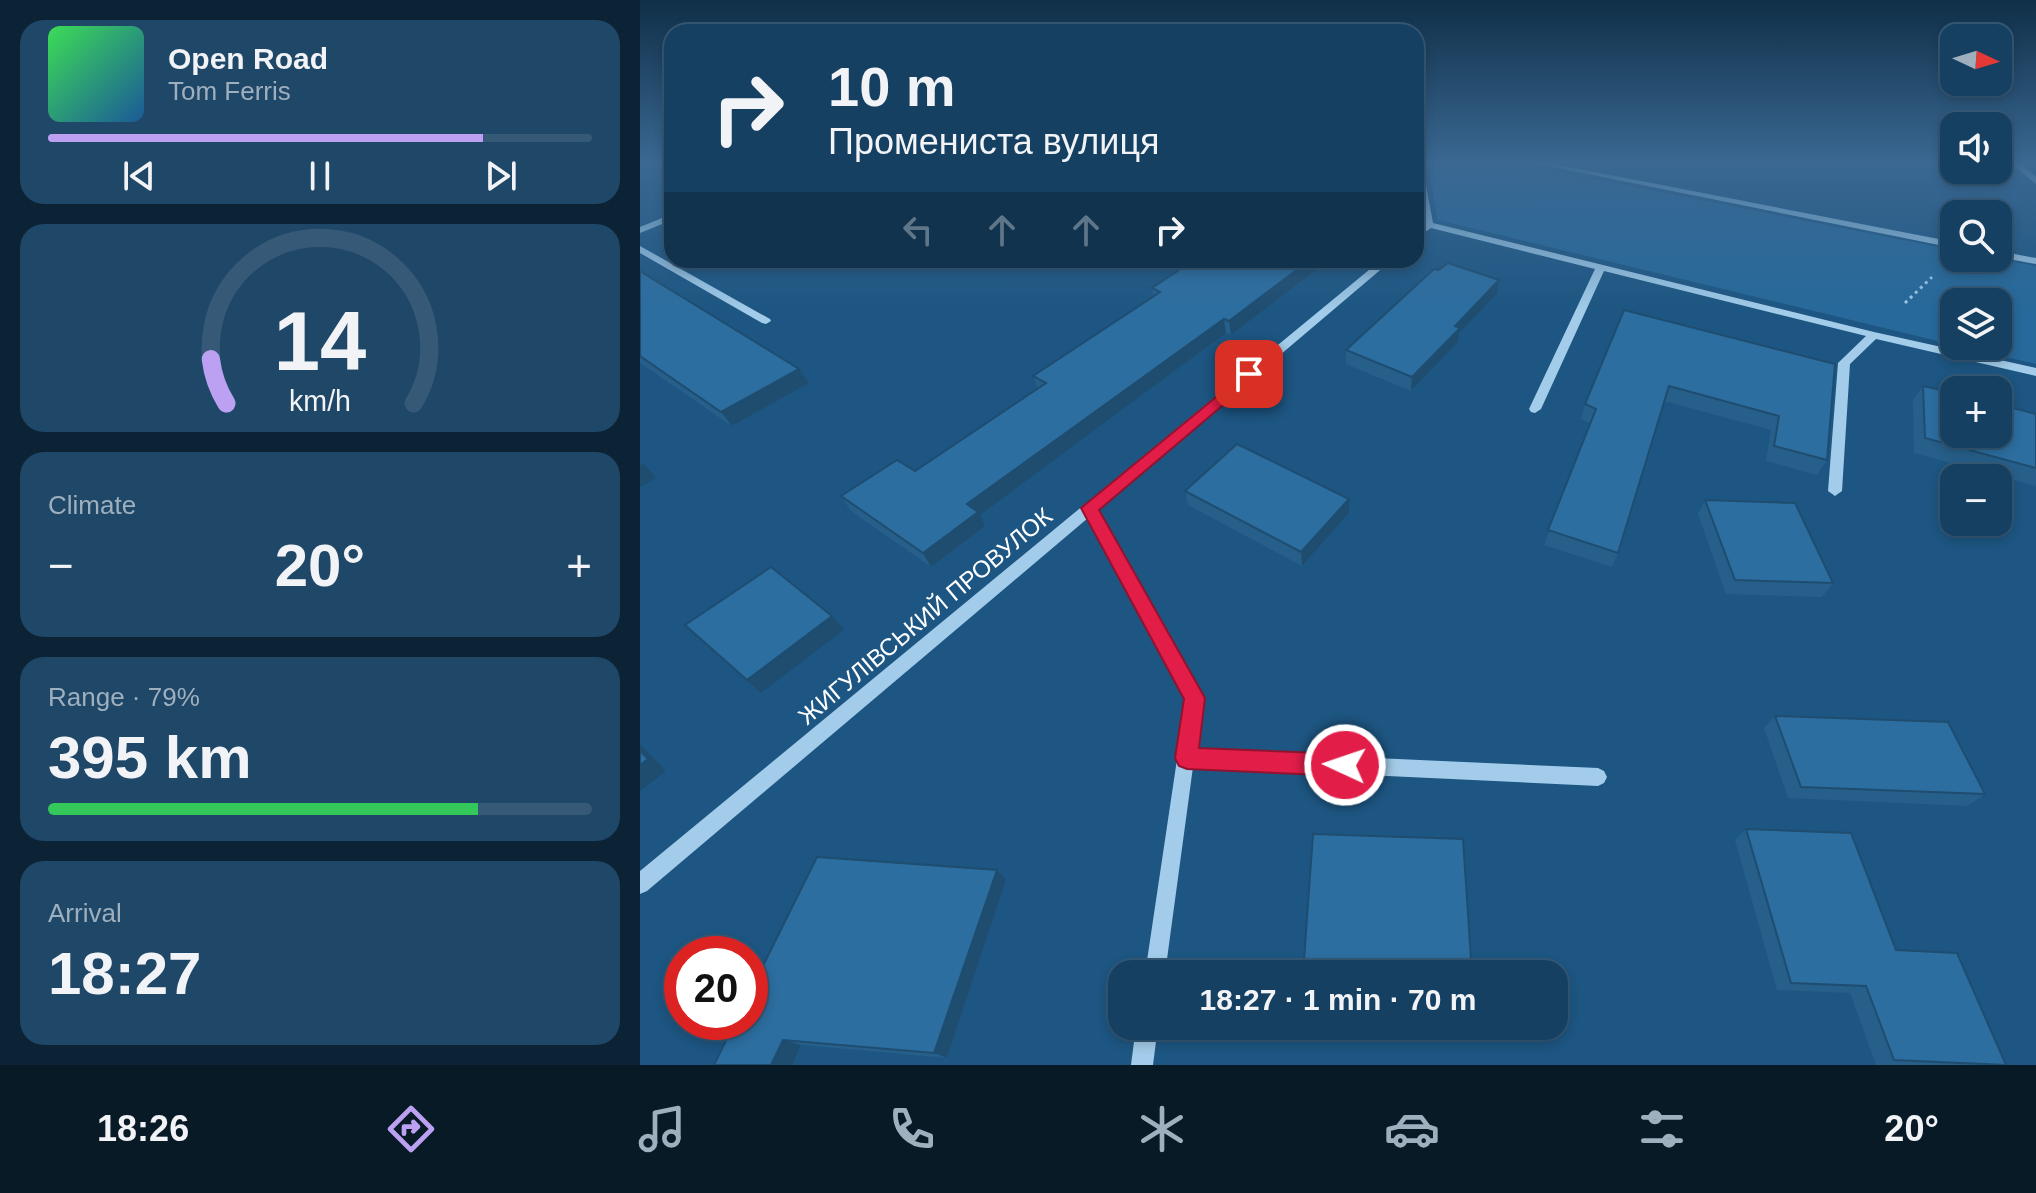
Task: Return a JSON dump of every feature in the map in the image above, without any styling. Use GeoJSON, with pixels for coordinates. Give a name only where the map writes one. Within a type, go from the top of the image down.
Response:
{"type":"FeatureCollection","features":[{"type":"Feature","properties":{"kind":"street"},"geometry":{"type":"LineString","coordinates":[[1427,213],[1429,225]]}},
{"type":"Feature","properties":{"kind":"street"},"geometry":{"type":"LineString","coordinates":[[1790,213],[1940,242]]}},
{"type":"Feature","properties":{"kind":"street"},"geometry":{"type":"LineString","coordinates":[[640,230],[664,220]]}},
{"type":"Feature","properties":{"kind":"street"},"geometry":{"type":"LineString","coordinates":[[1424,223],[2036,372]]}},
{"type":"Feature","properties":{"kind":"street"},"geometry":{"type":"LineString","coordinates":[[1424,229],[1429,225]]}},
{"type":"Feature","properties":{"kind":"street"},"geometry":{"type":"LineString","coordinates":[[640,249],[664,263]]}},
{"type":"Feature","properties":{"kind":"street"},"geometry":{"type":"LineString","coordinates":[[2012,257],[2036,261]]}},
{"type":"Feature","properties":{"kind":"street"},"geometry":{"type":"LineString","coordinates":[[1535,409],[1601,267]]}},
{"type":"Feature","properties":{"kind":"street"},"geometry":{"type":"LineString","coordinates":[[673,268],[766,321]]}},
{"type":"Feature","properties":{"kind":"street","name":"ЖИГУЛІВСЬКИЙ ПРОВУЛОК"},"geometry":{"type":"LineString","coordinates":[[640,884],[1377,268]]}},
{"type":"Feature","properties":{"kind":"street"},"geometry":{"type":"LineString","coordinates":[[1835,491],[1844,363],[1874,335]]}},
{"type":"Feature","properties":{"kind":"street"},"geometry":{"type":"LineString","coordinates":[[1089,508],[1194,698],[1157,960]]}},
{"type":"Feature","properties":{"kind":"street"},"geometry":{"type":"LineString","coordinates":[[1187,758],[1598,777]]}},
{"type":"Feature","properties":{"kind":"street"},"geometry":{"type":"LineString","coordinates":[[1142,1065],[1145,1040]]}},
{"type":"Feature","properties":{"kind":"path"},"geometry":{"type":"LineString","coordinates":[[1874,335],[1934,275]]}},
{"type":"Feature","properties":{"kind":"shaded area"},"geometry":{"type":"Polygon","coordinates":[[[1437,213],[1764,213],[1940,247],[1940,272],[2012,272],[2012,261],[2036,266],[2036,364],[2012,358],[2012,288],[1940,288],[1940,342],[1438,220],[1437,213]]]}},
{"type":"Feature","properties":{"kind":"building"},"geometry":{"type":"Polygon","coordinates":[[[1448,263],[1499,280],[1455,326],[1460,328],[1412,377],[1346,350],[1434,269],[1439,270],[1448,263]]]}},
{"type":"Feature","properties":{"kind":"building"},"geometry":{"type":"Polygon","coordinates":[[[1182,268],[1299,268],[1229,321],[1224,319],[967,504],[978,512],[923,553],[841,496],[897,460],[915,471],[1046,383],[1033,376],[1160,292],[1152,288],[1182,268]]]}},
{"type":"Feature","properties":{"kind":"building"},"geometry":{"type":"Polygon","coordinates":[[[640,271],[799,369],[721,412],[640,356],[640,271]]]}},
{"type":"Feature","properties":{"kind":"building"},"geometry":{"type":"Polygon","coordinates":[[[1624,310],[1835,364],[1827,460],[1774,446],[1779,416],[1669,386],[1618,553],[1548,530],[1596,409],[1585,404],[1624,310]]]}},
{"type":"Feature","properties":{"kind":"building"},"geometry":{"type":"Polygon","coordinates":[[[1923,386],[1940,390],[1940,442],[1925,438],[1923,386]]]}},
{"type":"Feature","properties":{"kind":"building"},"geometry":{"type":"Polygon","coordinates":[[[2012,408],[2036,414],[2036,468],[1962,448],[2012,448],[2012,408]]]}},
{"type":"Feature","properties":{"kind":"building"},"geometry":{"type":"Polygon","coordinates":[[[1237,444],[1349,499],[1301,552],[1185,491],[1237,444]]]}},
{"type":"Feature","properties":{"kind":"building"},"geometry":{"type":"Polygon","coordinates":[[[1705,500],[1795,503],[1833,583],[1735,580],[1705,500]]]}},
{"type":"Feature","properties":{"kind":"building"},"geometry":{"type":"Polygon","coordinates":[[[771,567],[832,616],[747,680],[685,625],[771,567]]]}},
{"type":"Feature","properties":{"kind":"building"},"geometry":{"type":"Polygon","coordinates":[[[1775,716],[1948,722],[1985,794],[1801,787],[1775,716]]]}},
{"type":"Feature","properties":{"kind":"building"},"geometry":{"type":"Polygon","coordinates":[[[640,751],[648,759],[640,765],[640,751]]]}},
{"type":"Feature","properties":{"kind":"building"},"geometry":{"type":"Polygon","coordinates":[[[1746,829],[1851,833],[1896,950],[1957,953],[2006,1065],[1894,1060],[1866,986],[1791,983],[1746,829]]]}},
{"type":"Feature","properties":{"kind":"building"},"geometry":{"type":"Polygon","coordinates":[[[1313,834],[1463,839],[1471,960],[1304,960],[1313,834]]]}},
{"type":"Feature","properties":{"kind":"building"},"geometry":{"type":"Polygon","coordinates":[[[817,857],[997,870],[934,1053],[783,1040],[771,1065],[714,1065],[726,1040],[768,1040],[768,956],[817,857]]]}},
{"type":"Feature","properties":{"kind":"route"},"geometry":{"type":"LineString","coordinates":[[1249,374],[1089,508],[1194,698],[1187,758],[1345,765]]}}]}
